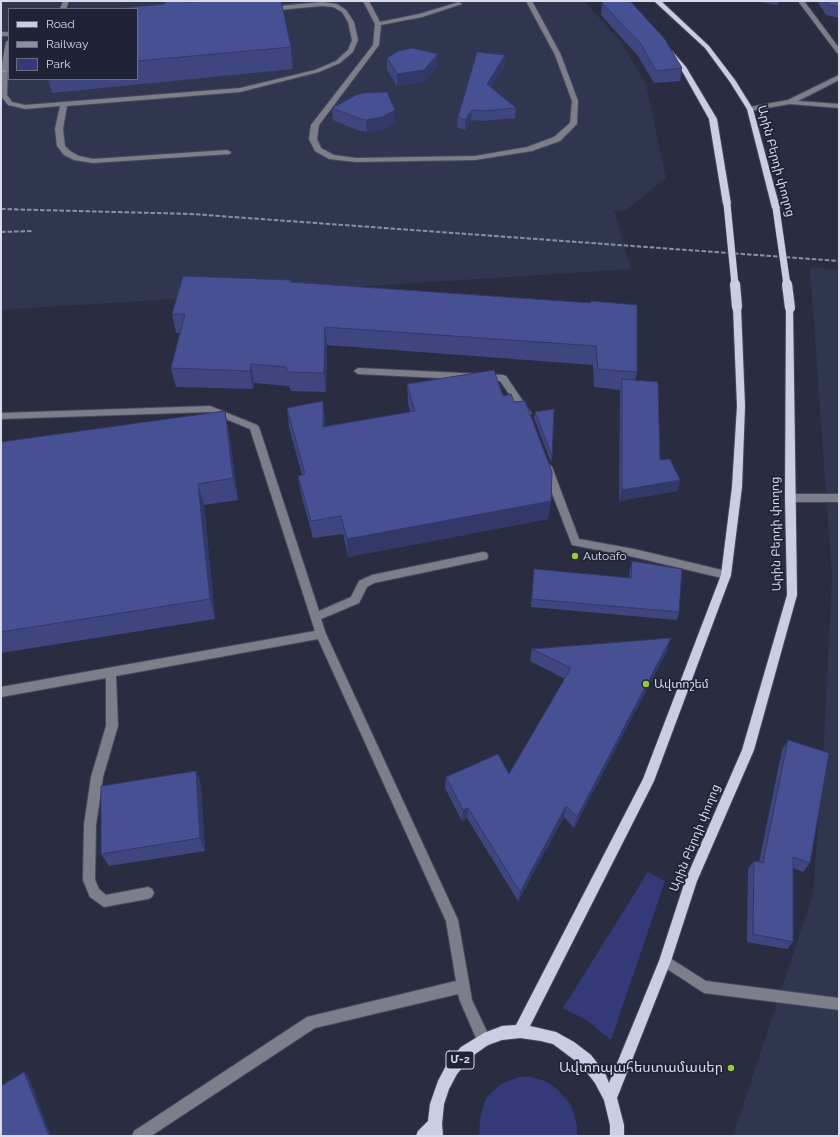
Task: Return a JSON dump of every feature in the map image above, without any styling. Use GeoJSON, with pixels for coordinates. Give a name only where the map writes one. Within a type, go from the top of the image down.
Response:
{"type":"FeatureCollection","features":[{"type":"Feature","properties":{"kind":"main road","name":"Արին Բերդի փողոց"},"geometry":{"type":"LineString","coordinates":[[610,1098],[665,960],[691,881],[748,750],[792,595],[790,498],[790,308],[776,208],[750,109],[733,81],[707,47],[657,1]]}},
{"type":"Feature","properties":{"kind":"main road"},"geometry":{"type":"LineString","coordinates":[[520,1031],[648,781],[726,575],[737,487],[741,406],[737,307],[728,204],[713,119],[684,68],[663,44]]}},
{"type":"Feature","properties":{"kind":"main road","name":"Մ-2"},"geometry":{"type":"LineString","coordinates":[[423,1136],[436,1130],[437,1104],[443,1086],[452,1069],[466,1052],[484,1040],[502,1033],[520,1031],[541,1034],[556,1039],[570,1046],[586,1060],[600,1078],[610,1098],[617,1125],[617,1136]]}},
{"type":"Feature","properties":{"kind":"street"},"geometry":{"type":"LineString","coordinates":[[366,1],[378,24],[376,45],[315,125],[313,139],[318,149],[332,157],[356,160],[475,158],[529,149],[557,139],[572,124],[575,101],[558,55],[529,1]]}},
{"type":"Feature","properties":{"kind":"street"},"geometry":{"type":"LineString","coordinates":[[801,1],[839,52]]}},
{"type":"Feature","properties":{"kind":"street"},"geometry":{"type":"LineString","coordinates":[[8,48],[4,71],[4,95],[10,104],[25,107],[240,90],[317,71],[338,62],[351,51],[355,40],[351,22],[344,11],[334,5],[322,4],[260,10]]}},
{"type":"Feature","properties":{"kind":"street"},"geometry":{"type":"LineString","coordinates":[[378,24],[420,16],[459,4]]}},
{"type":"Feature","properties":{"kind":"street"},"geometry":{"type":"LineString","coordinates":[[790,102],[839,77]]}},
{"type":"Feature","properties":{"kind":"street"},"geometry":{"type":"LineString","coordinates":[[750,109],[790,102],[839,106]]}},
{"type":"Feature","properties":{"kind":"street"},"geometry":{"type":"LineString","coordinates":[[64,104],[59,129],[61,146],[68,153],[77,158],[93,161],[227,152]]}},
{"type":"Feature","properties":{"kind":"street"},"geometry":{"type":"LineString","coordinates":[[358,371],[503,378],[525,409],[531,424]]}},
{"type":"Feature","properties":{"kind":"street"},"geometry":{"type":"LineString","coordinates":[[1,416],[210,409],[254,427],[321,634],[452,920],[466,1001],[484,1040]]}},
{"type":"Feature","properties":{"kind":"street"},"geometry":{"type":"LineString","coordinates":[[545,461],[575,542],[634,553],[726,575]]}},
{"type":"Feature","properties":{"kind":"street"},"geometry":{"type":"LineString","coordinates":[[790,498],[839,498]]}},
{"type":"Feature","properties":{"kind":"street"},"geometry":{"type":"LineString","coordinates":[[316,617],[355,600],[363,584],[372,579],[483,556]]}},
{"type":"Feature","properties":{"kind":"street"},"geometry":{"type":"LineString","coordinates":[[1,692],[321,634]]}},
{"type":"Feature","properties":{"kind":"street"},"geometry":{"type":"LineString","coordinates":[[112,672],[112,726],[97,777],[90,825],[89,880],[94,893],[104,901],[148,893]]}},
{"type":"Feature","properties":{"kind":"street"},"geometry":{"type":"LineString","coordinates":[[665,960],[704,987],[839,1004]]}},
{"type":"Feature","properties":{"kind":"street"},"geometry":{"type":"LineString","coordinates":[[139,1136],[312,1022],[464,986]]}},
{"type":"Feature","properties":{"kind":"shaded area"},"geometry":{"type":"Polygon","coordinates":[[[1,1],[584,1],[618,38],[646,84],[666,178],[625,211],[614,210],[631,269],[1,310],[1,1]]]}},
{"type":"Feature","properties":{"kind":"shaded area"},"geometry":{"type":"Polygon","coordinates":[[[810,267],[839,270],[839,1136],[733,1136],[813,894],[823,763],[832,577],[810,267]]]}},
{"type":"Feature","properties":{"kind":"green space"},"geometry":{"type":"Polygon","coordinates":[[[648,872],[665,881],[611,1040],[588,1021],[563,1008],[648,872]]]}},
{"type":"Feature","properties":{"kind":"green space"},"geometry":{"type":"Polygon","coordinates":[[[519,1077],[530,1077],[545,1081],[556,1088],[570,1104],[577,1126],[577,1136],[479,1136],[480,1119],[484,1103],[488,1096],[501,1084],[519,1077]]]}},
{"type":"Feature","properties":{"kind":"building"},"geometry":{"type":"Polygon","coordinates":[[[165,1],[281,1],[291,47],[138,61],[138,8],[123,8],[165,4],[165,1]]]}},
{"type":"Feature","properties":{"kind":"building"},"geometry":{"type":"Polygon","coordinates":[[[605,1],[630,1],[664,38],[682,68],[656,71],[641,44],[602,3],[605,1]]]}},
{"type":"Feature","properties":{"kind":"building"},"geometry":{"type":"Polygon","coordinates":[[[826,1],[839,1],[839,7],[829,5],[826,1]]]}},
{"type":"Feature","properties":{"kind":"building"},"geometry":{"type":"Polygon","coordinates":[[[412,48],[438,54],[424,70],[397,74],[387,58],[398,51],[412,48]]]}},
{"type":"Feature","properties":{"kind":"building"},"geometry":{"type":"Polygon","coordinates":[[[477,52],[505,55],[487,84],[516,108],[483,111],[472,110],[465,120],[458,117],[477,52]]]}},
{"type":"Feature","properties":{"kind":"building"},"geometry":{"type":"Polygon","coordinates":[[[387,92],[395,110],[382,117],[366,120],[332,108],[356,95],[363,93],[387,92]]]}},
{"type":"Feature","properties":{"kind":"building"},"geometry":{"type":"Polygon","coordinates":[[[183,276],[291,280],[290,282],[637,305],[637,372],[598,369],[596,346],[325,327],[324,373],[288,372],[286,367],[251,364],[250,371],[171,368],[185,314],[172,314],[183,276]]]}},
{"type":"Feature","properties":{"kind":"building"},"geometry":{"type":"Polygon","coordinates":[[[494,370],[503,396],[511,394],[514,402],[525,401],[552,472],[551,501],[347,539],[341,516],[311,521],[298,476],[305,474],[287,408],[323,401],[323,427],[415,411],[407,384],[494,370]]]}},
{"type":"Feature","properties":{"kind":"building"},"geometry":{"type":"Polygon","coordinates":[[[622,379],[658,382],[660,460],[670,459],[680,480],[622,490],[622,379]]]}},
{"type":"Feature","properties":{"kind":"building"},"geometry":{"type":"Polygon","coordinates":[[[554,409],[552,456],[535,412],[554,409]]]}},
{"type":"Feature","properties":{"kind":"building"},"geometry":{"type":"Polygon","coordinates":[[[225,411],[233,478],[198,484],[210,599],[1,632],[1,442],[225,411]]]}},
{"type":"Feature","properties":{"kind":"building"},"geometry":{"type":"Polygon","coordinates":[[[632,561],[682,569],[679,612],[532,599],[534,569],[631,578],[632,561]]]}},
{"type":"Feature","properties":{"kind":"building"},"geometry":{"type":"Polygon","coordinates":[[[671,638],[577,817],[566,806],[520,892],[468,808],[463,810],[446,777],[498,754],[509,774],[571,668],[532,649],[671,638]]]}},
{"type":"Feature","properties":{"kind":"building"},"geometry":{"type":"Polygon","coordinates":[[[788,740],[829,753],[810,863],[793,857],[793,942],[753,934],[754,861],[763,863],[788,740]]]}},
{"type":"Feature","properties":{"kind":"building"},"geometry":{"type":"Polygon","coordinates":[[[196,771],[200,838],[101,854],[101,786],[196,771]]]}},
{"type":"Feature","properties":{"kind":"building"},"geometry":{"type":"Polygon","coordinates":[[[24,1072],[49,1136],[1,1136],[1,1086],[24,1072]]]}},
{"type":"Feature","properties":{"kind":"railway"},"geometry":{"type":"LineString","coordinates":[[1,71],[8,71]]}},
{"type":"Feature","properties":{"kind":"railway"},"geometry":{"type":"LineString","coordinates":[[1,209],[192,214],[839,261]]}},
{"type":"Feature","properties":{"kind":"railway"},"geometry":{"type":"LineString","coordinates":[[1,232],[33,231]]}},
{"type":"Feature","properties":{"kind":"place","name":"Autoafo"},"geometry":{"type":"Point","coordinates":[575,556]}},
{"type":"Feature","properties":{"kind":"place","name":"Ավտոշեմ"},"geometry":{"type":"Point","coordinates":[646,684]}},
{"type":"Feature","properties":{"kind":"place","name":"Ավտոպահեստամասեր"},"geometry":{"type":"Point","coordinates":[731,1068]}}]}
